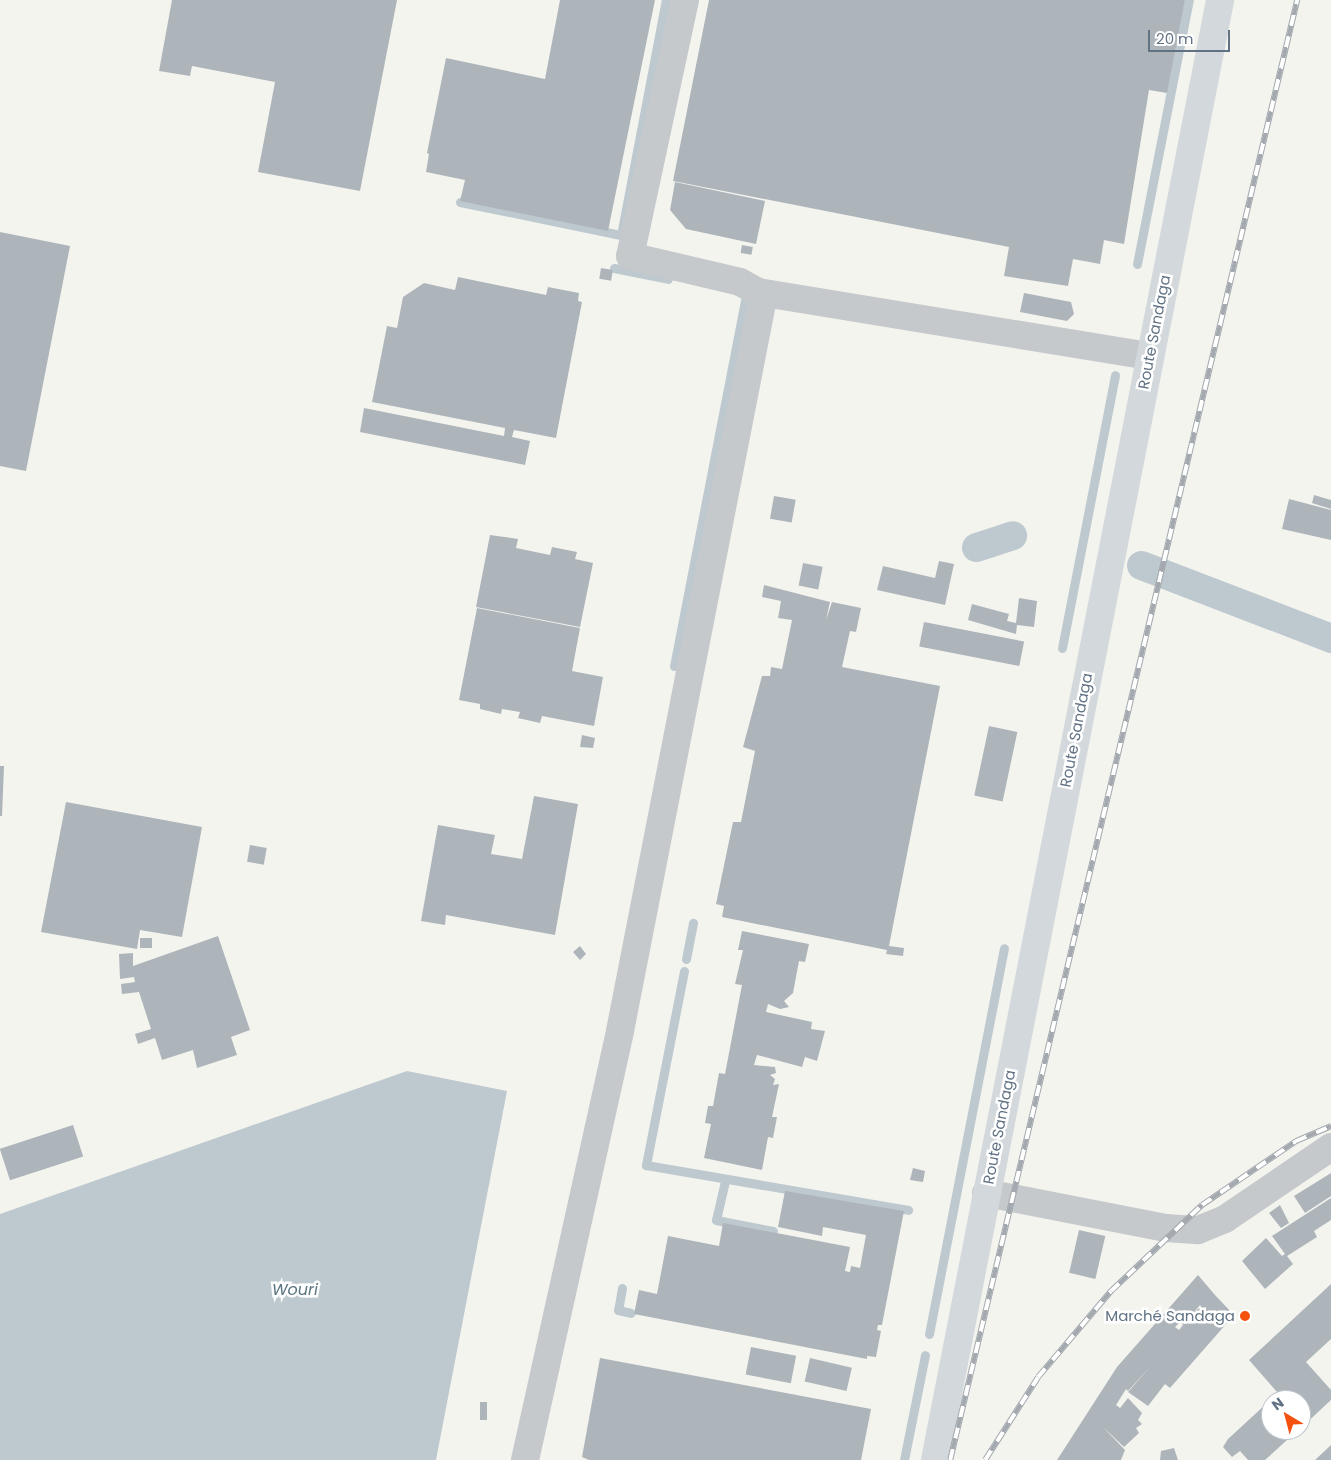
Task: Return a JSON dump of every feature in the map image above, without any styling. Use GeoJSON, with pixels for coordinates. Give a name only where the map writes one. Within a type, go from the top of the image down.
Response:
{"type":"FeatureCollection","features":[{"type":"Feature","properties":{"kind":"main road","name":"Route Sandaga"},"geometry":{"type":"LineString","coordinates":[[935,1460],[1220,0]]}},
{"type":"Feature","properties":{"kind":"street"},"geometry":{"type":"LineString","coordinates":[[685,0],[630,256],[740,282],[758,292],[1150,356]]}},
{"type":"Feature","properties":{"kind":"street"},"geometry":{"type":"LineString","coordinates":[[525,1460],[620,1031],[762,303],[758,292]]}},
{"type":"Feature","properties":{"kind":"street"},"geometry":{"type":"LineString","coordinates":[[986,1193],[1166,1228],[1198,1230],[1225,1219],[1331,1148]]}},
{"type":"Feature","properties":{"kind":"water","name":"Wouri"},"geometry":{"type":"Polygon","coordinates":[[[407,1071],[507,1091],[436,1460],[0,1460],[0,1214],[407,1071]]]}},
{"type":"Feature","properties":{"kind":"building"},"geometry":{"type":"Polygon","coordinates":[[[172,0],[397,0],[360,191],[258,172],[275,82],[192,66],[190,76],[159,71],[172,0]]]}},
{"type":"Feature","properties":{"kind":"building"},"geometry":{"type":"Polygon","coordinates":[[[560,0],[655,0],[608,231],[460,201],[465,180],[426,172],[429,154],[427,153],[446,58],[545,79],[560,0]]]}},
{"type":"Feature","properties":{"kind":"building"},"geometry":{"type":"Polygon","coordinates":[[[709,0],[1185,0],[1167,93],[1149,90],[1124,244],[1104,240],[1100,264],[1073,259],[1068,286],[1004,276],[1009,247],[673,181],[709,0]]]}},
{"type":"Feature","properties":{"kind":"building"},"geometry":{"type":"Polygon","coordinates":[[[675,182],[765,201],[756,244],[686,229],[670,210],[675,182]]]}},
{"type":"Feature","properties":{"kind":"building"},"geometry":{"type":"Polygon","coordinates":[[[0,232],[70,246],[26,471],[0,466],[0,232]]]}},
{"type":"Feature","properties":{"kind":"building"},"geometry":{"type":"Polygon","coordinates":[[[742,245],[753,247],[751,255],[741,253],[742,245]]]}},
{"type":"Feature","properties":{"kind":"building"},"geometry":{"type":"Polygon","coordinates":[[[601,268],[613,270],[611,281],[599,279],[601,268]]]}},
{"type":"Feature","properties":{"kind":"building"},"geometry":{"type":"Polygon","coordinates":[[[458,277],[546,295],[548,287],[579,293],[578,301],[582,302],[556,438],[514,430],[512,437],[530,441],[525,465],[360,432],[364,408],[504,436],[505,428],[372,402],[387,326],[397,328],[403,297],[424,283],[455,290],[458,277]]]}},
{"type":"Feature","properties":{"kind":"building"},"geometry":{"type":"Polygon","coordinates":[[[1024,293],[1071,302],[1074,314],[1067,321],[1020,312],[1024,293]]]}},
{"type":"Feature","properties":{"kind":"building"},"geometry":{"type":"Polygon","coordinates":[[[1314,495],[1331,500],[1331,509],[1312,503],[1314,495]]]}},
{"type":"Feature","properties":{"kind":"building"},"geometry":{"type":"Polygon","coordinates":[[[774,496],[796,500],[792,522],[770,519],[774,496]]]}},
{"type":"Feature","properties":{"kind":"building"},"geometry":{"type":"Polygon","coordinates":[[[1289,499],[1331,510],[1331,540],[1282,529],[1289,499]]]}},
{"type":"Feature","properties":{"kind":"building"},"geometry":{"type":"Polygon","coordinates":[[[490,535],[518,539],[516,548],[550,555],[552,547],[577,552],[575,559],[593,563],[580,627],[476,607],[490,535]]]}},
{"type":"Feature","properties":{"kind":"building"},"geometry":{"type":"Polygon","coordinates":[[[939,561],[954,564],[945,605],[877,590],[883,566],[935,578],[939,561]]]}},
{"type":"Feature","properties":{"kind":"building"},"geometry":{"type":"Polygon","coordinates":[[[803,563],[823,567],[818,589],[799,586],[803,563]]]}},
{"type":"Feature","properties":{"kind":"building"},"geometry":{"type":"Polygon","coordinates":[[[764,585],[830,602],[826,620],[832,602],[861,608],[856,632],[850,631],[842,667],[940,686],[889,946],[904,948],[903,956],[886,954],[887,950],[722,917],[724,906],[716,904],[733,822],[741,822],[755,751],[743,747],[762,676],[770,676],[771,667],[782,669],[792,620],[778,618],[781,601],[762,597],[764,585]]]}},
{"type":"Feature","properties":{"kind":"building"},"geometry":{"type":"Polygon","coordinates":[[[1019,598],[1037,601],[1034,627],[1017,625],[1016,634],[968,620],[972,604],[1009,614],[1007,621],[1016,623],[1019,598]]]}},
{"type":"Feature","properties":{"kind":"building"},"geometry":{"type":"Polygon","coordinates":[[[477,608],[580,628],[572,671],[603,677],[594,726],[542,716],[540,723],[518,718],[520,712],[502,709],[501,714],[480,709],[480,704],[459,700],[477,608]]]}},
{"type":"Feature","properties":{"kind":"building"},"geometry":{"type":"Polygon","coordinates":[[[924,622],[1024,641],[1019,666],[919,647],[924,622]]]}},
{"type":"Feature","properties":{"kind":"building"},"geometry":{"type":"Polygon","coordinates":[[[989,726],[1017,732],[1003,801],[974,795],[989,726]]]}},
{"type":"Feature","properties":{"kind":"building"},"geometry":{"type":"Polygon","coordinates":[[[582,735],[595,738],[593,748],[580,747],[582,735]]]}},
{"type":"Feature","properties":{"kind":"building"},"geometry":{"type":"Polygon","coordinates":[[[0,766],[4,766],[2,816],[0,816],[0,766]]]}},
{"type":"Feature","properties":{"kind":"building"},"geometry":{"type":"Polygon","coordinates":[[[534,796],[578,804],[555,935],[446,915],[445,925],[421,921],[438,825],[495,835],[491,854],[522,859],[534,796]]]}},
{"type":"Feature","properties":{"kind":"building"},"geometry":{"type":"Polygon","coordinates":[[[66,802],[202,827],[182,937],[140,930],[137,949],[41,932],[66,802]]]}},
{"type":"Feature","properties":{"kind":"building"},"geometry":{"type":"Polygon","coordinates":[[[250,845],[267,848],[264,865],[247,862],[250,845]]]}},
{"type":"Feature","properties":{"kind":"building"},"geometry":{"type":"Polygon","coordinates":[[[742,931],[809,944],[805,962],[799,961],[793,993],[784,1001],[789,1007],[780,1009],[768,1004],[766,1012],[812,1022],[811,1029],[825,1031],[817,1061],[805,1057],[802,1067],[757,1055],[754,1065],[775,1067],[776,1073],[770,1075],[775,1079],[773,1085],[779,1084],[772,1117],[777,1117],[773,1138],[768,1137],[762,1170],[704,1158],[711,1124],[705,1123],[708,1106],[713,1106],[719,1073],[725,1074],[742,985],[735,984],[743,950],[738,950],[742,931]]]}},
{"type":"Feature","properties":{"kind":"building"},"geometry":{"type":"Polygon","coordinates":[[[218,936],[250,1030],[231,1037],[237,1055],[197,1068],[193,1050],[162,1060],[155,1038],[138,1044],[135,1034],[151,1029],[139,992],[122,994],[121,984],[135,982],[134,977],[120,979],[119,954],[133,953],[133,966],[218,936]]]}},
{"type":"Feature","properties":{"kind":"building"},"geometry":{"type":"Polygon","coordinates":[[[140,938],[152,938],[152,948],[140,948],[140,938]]]}},
{"type":"Feature","properties":{"kind":"building"},"geometry":{"type":"Polygon","coordinates":[[[580,946],[586,954],[580,960],[573,952],[580,946]]]}},
{"type":"Feature","properties":{"kind":"building"},"geometry":{"type":"Polygon","coordinates":[[[73,1125],[83,1156],[10,1180],[0,1149],[73,1125]]]}},
{"type":"Feature","properties":{"kind":"building"},"geometry":{"type":"Polygon","coordinates":[[[913,1168],[925,1171],[923,1182],[910,1180],[913,1168]]]}},
{"type":"Feature","properties":{"kind":"building"},"geometry":{"type":"Polygon","coordinates":[[[1331,1173],[1331,1196],[1305,1213],[1294,1196],[1331,1173]]]}},
{"type":"Feature","properties":{"kind":"building"},"geometry":{"type":"Polygon","coordinates":[[[785,1191],[904,1211],[882,1325],[878,1325],[877,1330],[881,1331],[876,1357],[867,1356],[867,1359],[634,1314],[639,1290],[657,1294],[668,1236],[719,1246],[723,1223],[850,1247],[845,1271],[850,1272],[851,1266],[860,1268],[866,1235],[823,1227],[822,1236],[778,1227],[785,1191]]]}},
{"type":"Feature","properties":{"kind":"building"},"geometry":{"type":"Polygon","coordinates":[[[1331,1198],[1331,1220],[1314,1231],[1317,1237],[1287,1256],[1293,1264],[1265,1289],[1242,1261],[1266,1238],[1282,1256],[1285,1254],[1272,1236],[1331,1198]]]}},
{"type":"Feature","properties":{"kind":"building"},"geometry":{"type":"Polygon","coordinates":[[[1280,1205],[1289,1223],[1281,1228],[1269,1213],[1280,1205]]]}},
{"type":"Feature","properties":{"kind":"building"},"geometry":{"type":"Polygon","coordinates":[[[1079,1230],[1105,1236],[1095,1279],[1069,1273],[1079,1230]]]}},
{"type":"Feature","properties":{"kind":"building"},"geometry":{"type":"Polygon","coordinates":[[[1198,1275],[1234,1315],[1170,1388],[1165,1384],[1148,1406],[1128,1392],[1152,1365],[1128,1391],[1126,1389],[1116,1405],[1120,1408],[1128,1398],[1142,1413],[1138,1420],[1142,1424],[1136,1428],[1139,1433],[1124,1447],[1103,1427],[1125,1450],[1121,1460],[1057,1460],[1117,1367],[1198,1275]],[[1200,1305],[1191,1316],[1199,1308],[1216,1324],[1202,1308],[1200,1305]],[[1180,1322],[1175,1327],[1179,1330],[1183,1325],[1180,1322]]]}},
{"type":"Feature","properties":{"kind":"building"},"geometry":{"type":"Polygon","coordinates":[[[1331,1284],[1331,1339],[1306,1362],[1331,1390],[1331,1400],[1311,1419],[1311,1390],[1275,1390],[1249,1360],[1331,1284]]]}},
{"type":"Feature","properties":{"kind":"building"},"geometry":{"type":"Polygon","coordinates":[[[751,1347],[796,1356],[791,1383],[746,1374],[751,1347]]]}},
{"type":"Feature","properties":{"kind":"building"},"geometry":{"type":"Polygon","coordinates":[[[600,1358],[871,1409],[861,1460],[589,1460],[582,1457],[600,1358]]]}},
{"type":"Feature","properties":{"kind":"building"},"geometry":{"type":"Polygon","coordinates":[[[810,1358],[852,1368],[846,1391],[805,1381],[810,1358]]]}},
{"type":"Feature","properties":{"kind":"building"},"geometry":{"type":"Polygon","coordinates":[[[480,1402],[487,1402],[487,1420],[480,1420],[480,1402]]]}},
{"type":"Feature","properties":{"kind":"building"},"geometry":{"type":"Polygon","coordinates":[[[1261,1409],[1261,1440],[1287,1440],[1265,1460],[1248,1460],[1240,1451],[1232,1457],[1223,1447],[1228,1439],[1261,1409]]]}},
{"type":"Feature","properties":{"kind":"building"},"geometry":{"type":"Polygon","coordinates":[[[1331,1445],[1331,1460],[1315,1460],[1331,1445]]]}},
{"type":"Feature","properties":{"kind":"building"},"geometry":{"type":"Polygon","coordinates":[[[1174,1448],[1178,1460],[1160,1460],[1161,1451],[1174,1448]]]}},
{"type":"Feature","properties":{"kind":"waterway"},"geometry":{"type":"LineString","coordinates":[[460,202],[621,235],[666,0]]}},
{"type":"Feature","properties":{"kind":"waterway"},"geometry":{"type":"LineString","coordinates":[[1137,264],[1189,0]]}},
{"type":"Feature","properties":{"kind":"waterway"},"geometry":{"type":"LineString","coordinates":[[614,268],[668,279]]}},
{"type":"Feature","properties":{"kind":"waterway"},"geometry":{"type":"LineString","coordinates":[[674,666],[746,295],[742,292]]}},
{"type":"Feature","properties":{"kind":"waterway"},"geometry":{"type":"LineString","coordinates":[[1062,648],[1115,375]]}},
{"type":"Feature","properties":{"kind":"waterway"},"geometry":{"type":"LineString","coordinates":[[976,547],[1012,535]]}},
{"type":"Feature","properties":{"kind":"waterway"},"geometry":{"type":"LineString","coordinates":[[1141,565],[1331,638]]}},
{"type":"Feature","properties":{"kind":"waterway"},"geometry":{"type":"LineString","coordinates":[[686,959],[693,923]]}},
{"type":"Feature","properties":{"kind":"waterway"},"geometry":{"type":"LineString","coordinates":[[929,1334],[1004,948]]}},
{"type":"Feature","properties":{"kind":"waterway"},"geometry":{"type":"LineString","coordinates":[[684,971],[646,1165],[908,1210]]}},
{"type":"Feature","properties":{"kind":"waterway"},"geometry":{"type":"LineString","coordinates":[[725,1181],[716,1220],[773,1231]]}},
{"type":"Feature","properties":{"kind":"waterway"},"geometry":{"type":"LineString","coordinates":[[622,1288],[618,1310],[631,1313]]}},
{"type":"Feature","properties":{"kind":"waterway"},"geometry":{"type":"LineString","coordinates":[[904,1460],[925,1355]]}},
{"type":"Feature","properties":{"kind":"railway"},"geometry":{"type":"LineString","coordinates":[[950,1460],[1297,0]]}},
{"type":"Feature","properties":{"kind":"railway"},"geometry":{"type":"LineString","coordinates":[[985,1460],[1038,1377],[1111,1291],[1202,1205],[1296,1141],[1331,1126]]}},
{"type":"Feature","properties":{"kind":"place","name":"Marché Sandaga"},"geometry":{"type":"Point","coordinates":[1245,1316]}}]}
